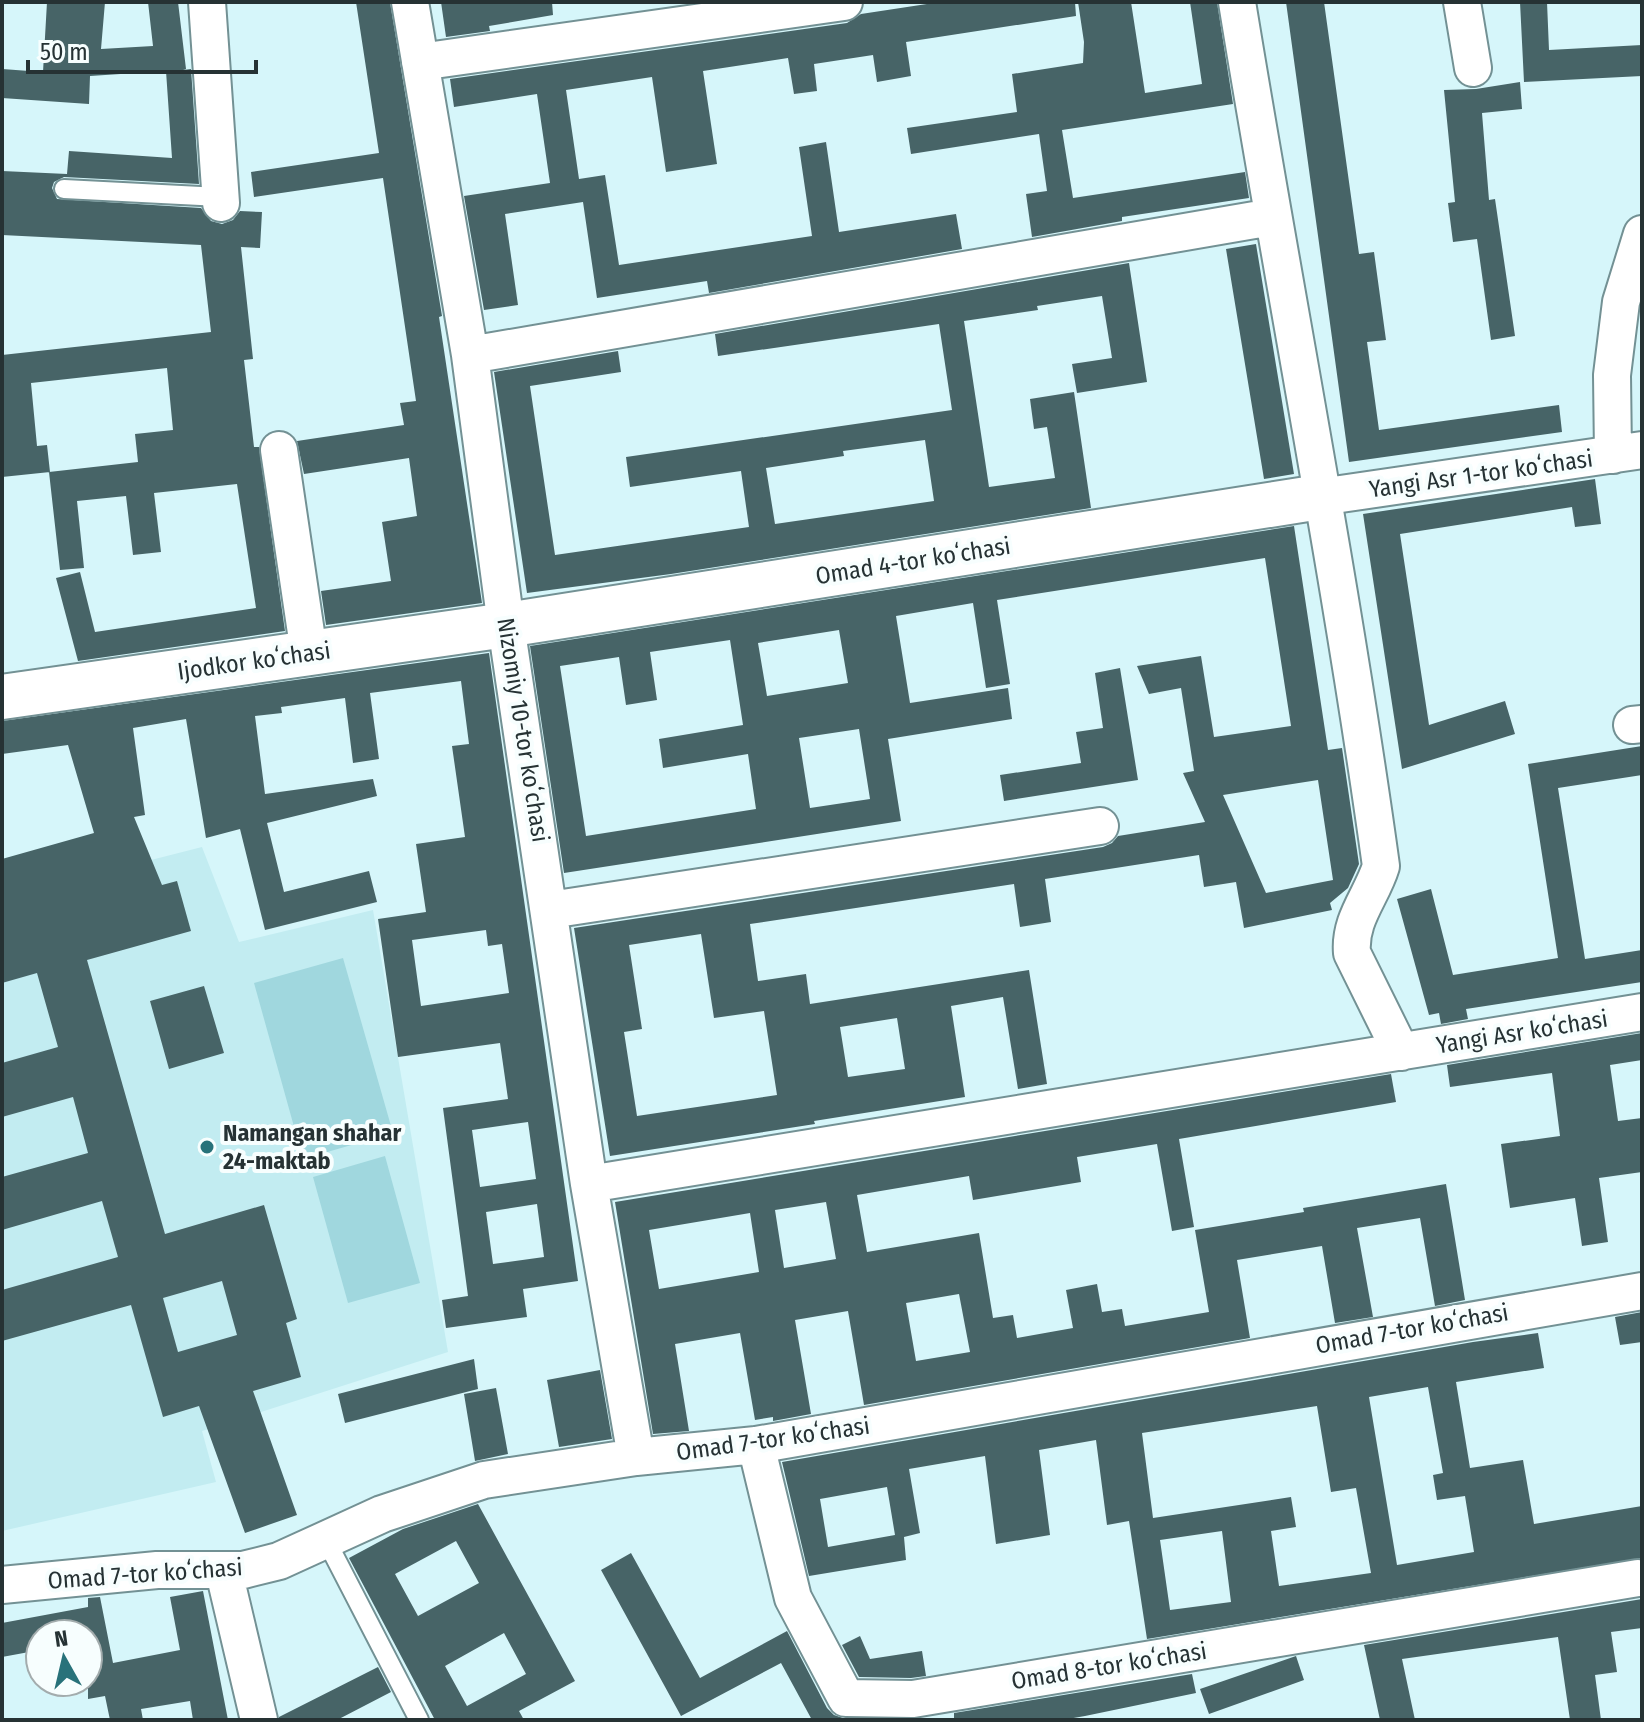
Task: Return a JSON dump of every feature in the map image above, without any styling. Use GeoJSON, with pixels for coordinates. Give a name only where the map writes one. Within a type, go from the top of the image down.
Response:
{"type":"FeatureCollection","features":[{"type":"Feature","properties":{"kind":"street"},"geometry":{"type":"LineString","coordinates":[[207,2],[220,200]]}},
{"type":"Feature","properties":{"kind":"street","name":"Nizomiy 10-tor koʻchasi"},"geometry":{"type":"LineString","coordinates":[[410,2],[470,355],[506,625],[589,1184],[636,1457]]}},
{"type":"Feature","properties":{"kind":"street"},"geometry":{"type":"LineString","coordinates":[[420,62],[844,2]]}},
{"type":"Feature","properties":{"kind":"street"},"geometry":{"type":"LineString","coordinates":[[1237,2],[1320,497],[1357,693],[1381,866],[1355,922],[1351,938],[1352,953],[1401,1052]]}},
{"type":"Feature","properties":{"kind":"street"},"geometry":{"type":"LineString","coordinates":[[1462,2],[1473,68]]}},
{"type":"Feature","properties":{"kind":"street"},"geometry":{"type":"LineString","coordinates":[[470,355],[1272,217]]}},
{"type":"Feature","properties":{"kind":"street"},"geometry":{"type":"LineString","coordinates":[[1627,453],[1612,375],[1621,302],[1642,234]]}},
{"type":"Feature","properties":{"kind":"street"},"geometry":{"type":"LineString","coordinates":[[279,450],[309,653]]}},
{"type":"Feature","properties":{"kind":"street","name":"Yangi Asr 1-tor koʻchasi"},"geometry":{"type":"LineString","coordinates":[[1320,497],[1627,453]]}},
{"type":"Feature","properties":{"kind":"street","name":"Omad 4-tor koʻchasi"},"geometry":{"type":"LineString","coordinates":[[506,625],[1320,497]]}},
{"type":"Feature","properties":{"kind":"street","name":"Ijodkor koʻchasi"},"geometry":{"type":"LineString","coordinates":[[2,697],[506,625]]}},
{"type":"Feature","properties":{"kind":"street"},"geometry":{"type":"LineString","coordinates":[[550,910],[1100,826]]}},
{"type":"Feature","properties":{"kind":"street","name":"Yangi Asr koʻchasi"},"geometry":{"type":"LineString","coordinates":[[589,1184],[1642,1012]]}},
{"type":"Feature","properties":{"kind":"street","name":"Omad 7-tor koʻchasi"},"geometry":{"type":"LineString","coordinates":[[2,1585],[157,1570],[224,1572],[279,1561],[382,1514],[484,1480],[636,1457],[756,1445],[1553,1304],[1642,1291]]}},
{"type":"Feature","properties":{"kind":"street","name":"Omad 8-tor koʻchasi"},"geometry":{"type":"LineString","coordinates":[[756,1445],[793,1598],[852,1709],[1638,1578]]}},
{"type":"Feature","properties":{"kind":"street"},"geometry":{"type":"LineString","coordinates":[[224,1572],[259,1720]]}},
{"type":"Feature","properties":{"kind":"lane"},"geometry":{"type":"LineString","coordinates":[[64,189],[220,200]]}},
{"type":"Feature","properties":{"kind":"lane"},"geometry":{"type":"LineString","coordinates":[[326,1540],[419,1720]]}},
{"type":"Feature","properties":{"kind":"shaded area","name":"Namangan shahar 24-maktab"},"geometry":{"type":"Polygon","coordinates":[[[202,847],[239,942],[373,910],[448,1352],[202,1431],[216,1482],[2,1531],[2,898],[202,847]]]}},
{"type":"Feature","properties":{"kind":"shaded area"},"geometry":{"type":"Polygon","coordinates":[[[343,958],[393,1133],[303,1159],[254,983],[343,958]]]}},
{"type":"Feature","properties":{"kind":"shaded area"},"geometry":{"type":"Polygon","coordinates":[[[385,1156],[420,1283],[348,1303],[313,1177],[385,1156]]]}},
{"type":"Feature","properties":{"kind":"building"},"geometry":{"type":"Polygon","coordinates":[[[47,2],[105,2],[101,49],[153,46],[148,2],[178,2],[186,69],[183,70],[191,69],[199,184],[64,177],[54,182],[52,188],[57,199],[201,208],[211,221],[222,224],[233,220],[240,211],[262,212],[260,248],[241,247],[253,359],[244,360],[254,447],[259,447],[285,631],[78,661],[56,578],[80,572],[95,632],[256,608],[237,484],[154,493],[161,552],[133,555],[126,496],[77,501],[84,568],[60,570],[49,472],[2,477],[2,355],[211,332],[201,245],[2,235],[2,171],[67,174],[69,151],[172,158],[166,71],[90,76],[89,104],[2,98],[2,69],[43,72],[47,2]],[[167,368],[31,383],[37,446],[47,445],[50,472],[138,462],[135,434],[173,430],[167,368]]]}},
{"type":"Feature","properties":{"kind":"building"},"geometry":{"type":"Polygon","coordinates":[[[356,2],[390,2],[442,316],[439,317],[482,603],[326,625],[321,591],[391,581],[382,522],[417,516],[409,458],[304,474],[297,441],[404,425],[400,403],[416,401],[383,178],[254,197],[251,172],[379,153],[356,2]]]}},
{"type":"Feature","properties":{"kind":"building"},"geometry":{"type":"Polygon","coordinates":[[[441,2],[552,2],[553,15],[489,26],[490,31],[446,37],[441,2]]]}},
{"type":"Feature","properties":{"kind":"building"},"geometry":{"type":"Polygon","coordinates":[[[940,2],[1075,2],[1076,16],[906,42],[911,76],[877,82],[873,55],[814,64],[817,91],[794,94],[788,58],[703,71],[717,164],[666,172],[652,77],[566,90],[579,179],[605,175],[619,265],[812,236],[799,147],[826,142],[839,232],[956,214],[962,249],[709,293],[707,281],[597,298],[583,202],[505,214],[518,305],[484,310],[464,196],[550,183],[537,94],[454,107],[450,79],[847,23],[861,14],[940,2]]]}},
{"type":"Feature","properties":{"kind":"building"},"geometry":{"type":"Polygon","coordinates":[[[1078,2],[1131,2],[1145,93],[1202,84],[1190,2],[1217,2],[1233,104],[1062,130],[1073,198],[1245,172],[1249,198],[1122,217],[1122,221],[1032,237],[1026,194],[1047,191],[1039,134],[911,154],[907,128],[1017,112],[1012,74],[1083,63],[1084,42],[1078,2]]]}},
{"type":"Feature","properties":{"kind":"building"},"geometry":{"type":"Polygon","coordinates":[[[1286,2],[1324,2],[1359,254],[1374,252],[1386,340],[1367,342],[1379,430],[1559,405],[1562,432],[1349,462],[1286,2]]]}},
{"type":"Feature","properties":{"kind":"building"},"geometry":{"type":"Polygon","coordinates":[[[1520,2],[1547,2],[1549,50],[1642,45],[1642,76],[1524,82],[1520,2]]]}},
{"type":"Feature","properties":{"kind":"building"},"geometry":{"type":"Polygon","coordinates":[[[1520,82],[1522,109],[1482,113],[1489,200],[1495,199],[1515,336],[1491,340],[1477,239],[1453,242],[1448,203],[1455,202],[1444,90],[1520,82]]]}},
{"type":"Feature","properties":{"kind":"building"},"geometry":{"type":"Polygon","coordinates":[[[1256,244],[1294,474],[1264,479],[1226,249],[1256,244]]]}},
{"type":"Feature","properties":{"kind":"building"},"geometry":{"type":"Polygon","coordinates":[[[1129,263],[1147,382],[1077,393],[1072,364],[1112,358],[1102,296],[964,321],[989,487],[1055,478],[1047,427],[1034,429],[1030,399],[1074,392],[1091,508],[671,574],[527,593],[494,372],[618,351],[621,372],[530,386],[555,555],[749,527],[741,471],[630,487],[626,457],[952,410],[939,324],[718,356],[715,334],[1129,263]],[[925,440],[843,451],[844,456],[766,468],[775,524],[934,501],[925,440]]]}},
{"type":"Feature","properties":{"kind":"building"},"geometry":{"type":"Polygon","coordinates":[[[1595,479],[1601,524],[1575,527],[1572,507],[1400,534],[1429,725],[1505,701],[1515,734],[1402,769],[1363,514],[1595,479]]]}},
{"type":"Feature","properties":{"kind":"building"},"geometry":{"type":"Polygon","coordinates":[[[1294,526],[1328,750],[1342,748],[1359,864],[1348,888],[1330,903],[1332,910],[1244,928],[1236,882],[1204,887],[1199,855],[1045,879],[1051,922],[1020,927],[1014,884],[750,924],[758,981],[806,974],[810,1004],[1029,970],[1047,1084],[1018,1089],[1003,997],[951,1006],[965,1097],[610,1156],[574,928],[1103,847],[1118,836],[1205,822],[1183,773],[1194,771],[1181,688],[1149,694],[1137,666],[1201,656],[1214,737],[1291,726],[1265,558],[997,600],[1010,684],[986,688],[973,603],[896,616],[910,703],[1008,688],[1012,719],[888,739],[901,821],[564,873],[530,646],[1294,526]],[[839,630],[758,643],[767,696],[848,683],[839,630]],[[730,640],[650,652],[657,700],[626,705],[619,657],[560,666],[586,836],[756,809],[748,754],[663,768],[659,739],[743,725],[730,640]],[[859,729],[799,738],[810,808],[870,799],[859,729]],[[1318,780],[1223,795],[1266,893],[1333,880],[1318,780]],[[701,934],[629,945],[642,1029],[624,1032],[637,1116],[777,1095],[764,1011],[714,1018],[701,934]],[[897,1018],[840,1027],[848,1077],[905,1069],[897,1018]]]}},
{"type":"Feature","properties":{"kind":"building"},"geometry":{"type":"Polygon","coordinates":[[[489,653],[578,1281],[523,1289],[527,1317],[446,1328],[442,1300],[468,1296],[443,1108],[508,1099],[500,1043],[398,1057],[378,919],[426,912],[416,844],[465,837],[452,746],[469,744],[461,681],[370,693],[379,759],[353,763],[345,698],[281,707],[282,713],[255,716],[265,794],[373,779],[377,796],[267,823],[284,892],[369,871],[377,902],[265,930],[240,829],[206,838],[186,719],[133,728],[145,815],[134,817],[162,885],[177,881],[191,931],[87,960],[165,1234],[264,1205],[297,1319],[286,1323],[301,1377],[253,1391],[297,1515],[245,1533],[199,1406],[163,1417],[131,1305],[2,1341],[2,1290],[118,1257],[102,1201],[2,1230],[2,1177],[88,1153],[73,1097],[2,1117],[2,1063],[58,1047],[37,973],[2,983],[2,859],[94,833],[68,745],[2,754],[2,721],[489,653]],[[486,930],[412,940],[421,1006],[509,993],[502,944],[488,946],[486,930]],[[528,1122],[472,1130],[480,1187],[536,1179],[528,1122]],[[537,1204],[486,1212],[493,1264],[544,1257],[537,1204]],[[222,1281],[163,1298],[178,1352],[237,1335],[222,1281]]]}},
{"type":"Feature","properties":{"kind":"building"},"geometry":{"type":"Polygon","coordinates":[[[1120,668],[1138,780],[1004,801],[1000,775],[1081,763],[1076,732],[1103,728],[1095,673],[1120,668]]]}},
{"type":"Feature","properties":{"kind":"building"},"geometry":{"type":"Polygon","coordinates":[[[1642,746],[1642,775],[1558,788],[1585,959],[1642,950],[1642,982],[1466,1009],[1468,1019],[1441,1024],[1439,1013],[1429,1015],[1397,899],[1431,889],[1453,975],[1558,958],[1528,764],[1642,746]]]}},
{"type":"Feature","properties":{"kind":"building"},"geometry":{"type":"Polygon","coordinates":[[[204,986],[224,1053],[169,1069],[150,1001],[204,986]]]}},
{"type":"Feature","properties":{"kind":"building"},"geometry":{"type":"Polygon","coordinates":[[[1642,1033],[1642,1060],[1610,1065],[1618,1121],[1642,1118],[1642,1172],[1599,1178],[1608,1242],[1582,1246],[1575,1198],[1510,1208],[1501,1144],[1560,1136],[1552,1073],[1450,1087],[1447,1065],[1642,1033]]]}},
{"type":"Feature","properties":{"kind":"building"},"geometry":{"type":"Polygon","coordinates":[[[1391,1074],[1396,1102],[1179,1139],[1194,1227],[1172,1231],[1157,1144],[1077,1157],[1081,1182],[973,1200],[969,1176],[857,1195],[867,1252],[979,1233],[993,1318],[1013,1315],[1017,1338],[1073,1328],[1066,1290],[1097,1284],[1102,1312],[1122,1309],[1125,1326],[1209,1312],[1195,1230],[1446,1184],[1465,1300],[1435,1306],[1420,1218],[1357,1228],[1373,1317],[1335,1323],[1322,1246],[1237,1260],[1250,1338],[864,1405],[848,1311],[795,1320],[811,1414],[773,1421],[773,1417],[755,1420],[740,1333],[675,1344],[689,1431],[653,1434],[615,1202],[1391,1074]],[[826,1202],[775,1210],[784,1268],[836,1259],[826,1202]],[[750,1213],[649,1230],[659,1289],[759,1272],[750,1213]],[[959,1294],[906,1303],[916,1361],[970,1352],[959,1294]]]}},
{"type":"Feature","properties":{"kind":"building"},"geometry":{"type":"Polygon","coordinates":[[[1642,1312],[1642,1342],[1620,1345],[1615,1317],[1642,1312]]]}},
{"type":"Feature","properties":{"kind":"building"},"geometry":{"type":"Polygon","coordinates":[[[1538,1333],[1544,1368],[1456,1382],[1470,1468],[1523,1460],[1534,1524],[1642,1506],[1642,1558],[1147,1639],[1129,1521],[1107,1525],[1096,1440],[1039,1450],[1050,1535],[996,1544],[985,1456],[909,1469],[920,1533],[904,1537],[906,1560],[809,1576],[782,1462],[1538,1333]],[[1428,1387],[1369,1397],[1397,1565],[1474,1552],[1465,1496],[1437,1500],[1433,1475],[1443,1473],[1428,1387]],[[1317,1406],[1142,1433],[1153,1518],[1291,1497],[1296,1527],[1271,1531],[1279,1586],[1371,1573],[1356,1488],[1331,1492],[1317,1406]],[[887,1487],[820,1499],[828,1547],[895,1535],[887,1487]],[[1222,1531],[1160,1540],[1170,1610],[1231,1602],[1222,1531]]]}},
{"type":"Feature","properties":{"kind":"building"},"geometry":{"type":"Polygon","coordinates":[[[474,1359],[478,1389],[345,1423],[338,1394],[474,1359]]]}},
{"type":"Feature","properties":{"kind":"building"},"geometry":{"type":"Polygon","coordinates":[[[600,1370],[612,1439],[559,1447],[547,1380],[600,1370]]]}},
{"type":"Feature","properties":{"kind":"building"},"geometry":{"type":"Polygon","coordinates":[[[496,1388],[508,1454],[475,1461],[464,1394],[496,1388]]]}},
{"type":"Feature","properties":{"kind":"building"},"geometry":{"type":"Polygon","coordinates":[[[478,1504],[575,1681],[519,1711],[524,1720],[435,1720],[349,1558],[403,1529],[478,1504]],[[456,1541],[395,1574],[418,1616],[479,1583],[456,1541]],[[504,1633],[445,1666],[467,1706],[526,1674],[504,1633]]]}},
{"type":"Feature","properties":{"kind":"building"},"geometry":{"type":"Polygon","coordinates":[[[631,1553],[700,1678],[787,1631],[827,1708],[834,1715],[846,1719],[897,1720],[812,1720],[781,1663],[681,1716],[601,1570],[631,1553]]]}},
{"type":"Feature","properties":{"kind":"building"},"geometry":{"type":"Polygon","coordinates":[[[203,1591],[228,1720],[193,1720],[190,1701],[141,1709],[143,1720],[110,1720],[104,1696],[104,1618],[29,1618],[88,1607],[88,1598],[100,1597],[113,1663],[180,1650],[170,1597],[203,1591]]]}},
{"type":"Feature","properties":{"kind":"building"},"geometry":{"type":"Polygon","coordinates":[[[1642,1599],[1642,1628],[1611,1632],[1617,1672],[1595,1675],[1601,1720],[1570,1720],[1558,1637],[1402,1659],[1415,1720],[1380,1720],[1364,1645],[1642,1599]]]}},
{"type":"Feature","properties":{"kind":"building"},"geometry":{"type":"Polygon","coordinates":[[[24,1619],[24,1653],[2,1657],[2,1623],[24,1619]]]}},
{"type":"Feature","properties":{"kind":"building"},"geometry":{"type":"Polygon","coordinates":[[[860,1636],[870,1659],[922,1651],[926,1676],[859,1677],[842,1645],[860,1636]]]}},
{"type":"Feature","properties":{"kind":"building"},"geometry":{"type":"Polygon","coordinates":[[[1296,1656],[1304,1680],[1209,1714],[1200,1689],[1296,1656]]]}},
{"type":"Feature","properties":{"kind":"building"},"geometry":{"type":"Polygon","coordinates":[[[378,1667],[391,1692],[337,1720],[279,1720],[279,1717],[378,1667]]]}},
{"type":"Feature","properties":{"kind":"building"},"geometry":{"type":"Polygon","coordinates":[[[1192,1674],[1196,1693],[1085,1716],[1062,1720],[954,1720],[954,1713],[1192,1674]]]}},
{"type":"Feature","properties":{"kind":"place","name":"Namangan shahar 24-maktab"},"geometry":{"type":"Point","coordinates":[207,1147]}}]}
